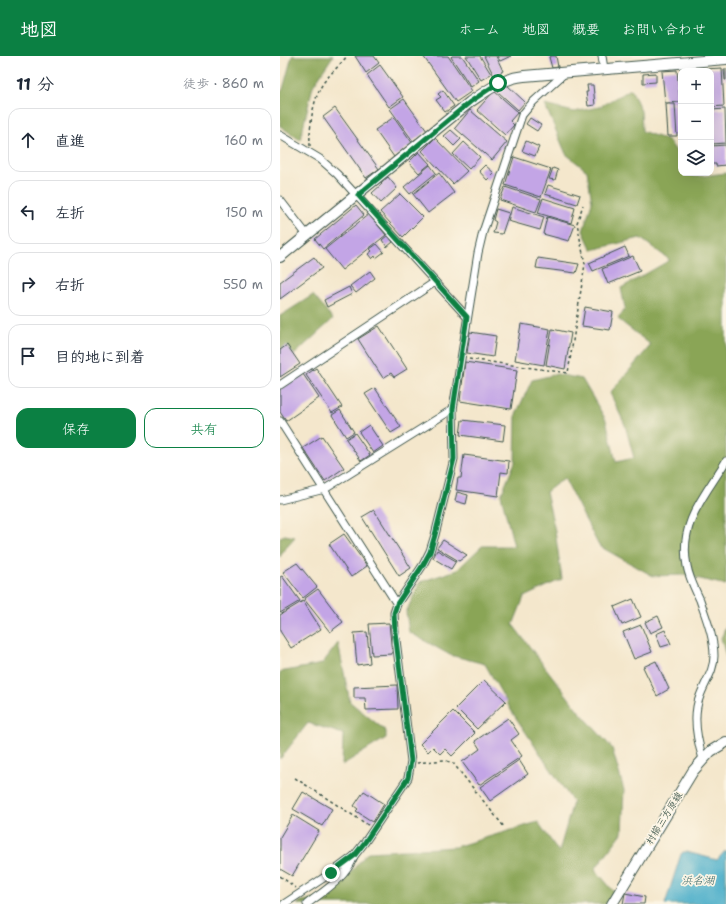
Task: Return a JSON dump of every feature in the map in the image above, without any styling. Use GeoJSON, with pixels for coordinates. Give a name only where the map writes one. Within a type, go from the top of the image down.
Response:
{"type":"FeatureCollection","features":[{"type":"Feature","properties":{"kind":"street"},"geometry":{"type":"LineString","coordinates":[[602,56],[604,69]]}},
{"type":"Feature","properties":{"kind":"street"},"geometry":{"type":"LineString","coordinates":[[280,257],[358,195],[470,102],[498,83],[514,77],[726,59]]}},
{"type":"Feature","properties":{"kind":"street"},"geometry":{"type":"LineString","coordinates":[[308,904],[336,882],[347,870],[354,856],[408,778],[411,763],[394,613],[397,604],[430,552],[454,459],[453,409],[478,253],[484,232],[522,115],[533,102],[566,72]]}},
{"type":"Feature","properties":{"kind":"street"},"geometry":{"type":"LineString","coordinates":[[280,135],[332,169],[358,195],[467,317]]}},
{"type":"Feature","properties":{"kind":"street"},"geometry":{"type":"LineString","coordinates":[[280,200],[307,235]]}},
{"type":"Feature","properties":{"kind":"street"},"geometry":{"type":"LineString","coordinates":[[280,384],[435,282]]}},
{"type":"Feature","properties":{"kind":"street"},"geometry":{"type":"LineString","coordinates":[[280,500],[325,489],[453,409]]}},
{"type":"Feature","properties":{"kind":"street"},"geometry":{"type":"LineString","coordinates":[[280,421],[325,489],[397,604]]}},
{"type":"Feature","properties":{"kind":"street"},"geometry":{"type":"LineString","coordinates":[[703,759],[697,738],[697,709],[700,696],[713,667],[714,648],[707,620],[687,567],[686,543],[690,524],[700,500],[726,461]]}},
{"type":"Feature","properties":{"kind":"street","name":"村櫛三方原線"},"geometry":{"type":"LineString","coordinates":[[612,904],[693,771],[715,748],[726,742]]}},
{"type":"Feature","properties":{"kind":"street"},"geometry":{"type":"LineString","coordinates":[[284,904],[354,856]]}},
{"type":"Feature","properties":{"kind":"path"},"geometry":{"type":"LineString","coordinates":[[311,154],[309,131],[316,101],[324,83],[347,56]]}},
{"type":"Feature","properties":{"kind":"path"},"geometry":{"type":"LineString","coordinates":[[461,358],[568,374],[585,264],[577,223],[583,205]]}},
{"type":"Feature","properties":{"kind":"path"},"geometry":{"type":"LineString","coordinates":[[411,763],[444,760],[453,763],[505,828]]}},
{"type":"Feature","properties":{"kind":"path"},"geometry":{"type":"LineString","coordinates":[[296,778],[374,829]]}},
{"type":"Feature","properties":{"kind":"path"},"geometry":{"type":"LineString","coordinates":[[280,876],[302,893]]}},
{"type":"Feature","properties":{"kind":"green space"},"geometry":{"type":"Polygon","coordinates":[[[292,56],[333,56],[313,86],[300,140],[280,126],[280,93],[283,89],[292,56]]]}},
{"type":"Feature","properties":{"kind":"green space"},"geometry":{"type":"Polygon","coordinates":[[[631,89],[641,111],[642,131],[669,141],[678,154],[678,176],[714,176],[714,174],[726,173],[726,585],[683,575],[653,576],[599,546],[564,478],[546,492],[555,531],[562,579],[524,597],[513,625],[578,710],[612,748],[624,790],[622,833],[595,869],[614,892],[606,904],[297,904],[301,901],[329,897],[368,852],[455,847],[538,822],[559,852],[573,802],[512,712],[485,664],[450,655],[409,632],[406,612],[420,582],[457,570],[482,546],[514,546],[501,495],[515,462],[516,414],[532,380],[557,374],[582,379],[606,420],[616,462],[634,458],[625,425],[610,393],[651,345],[618,319],[625,308],[621,288],[670,260],[640,238],[592,250],[583,231],[592,202],[587,171],[566,154],[545,105],[574,112],[599,107],[631,89]]]}},
{"type":"Feature","properties":{"kind":"green space"},"geometry":{"type":"Polygon","coordinates":[[[313,295],[333,319],[280,368],[280,316],[313,295]]]}},
{"type":"Feature","properties":{"kind":"green space"},"geometry":{"type":"Polygon","coordinates":[[[285,535],[295,537],[285,548],[280,557],[280,537],[285,535]]]}},
{"type":"Feature","properties":{"kind":"green space"},"geometry":{"type":"Polygon","coordinates":[[[726,627],[726,657],[721,638],[726,627]]]}},
{"type":"Feature","properties":{"kind":"green space"},"geometry":{"type":"Polygon","coordinates":[[[338,643],[350,702],[386,731],[386,738],[342,765],[343,734],[308,723],[280,759],[280,672],[322,664],[338,643]]]}},
{"type":"Feature","properties":{"kind":"water","name":"浜名湖"},"geometry":{"type":"Polygon","coordinates":[[[726,850],[726,904],[665,904],[681,854],[683,852],[717,860],[726,850]]]}},
{"type":"Feature","properties":{"kind":"building"},"geometry":{"type":"Polygon","coordinates":[[[355,56],[374,56],[379,63],[366,73],[355,56]]]}},
{"type":"Feature","properties":{"kind":"building"},"geometry":{"type":"Polygon","coordinates":[[[423,56],[448,56],[472,91],[456,102],[423,56]]]}},
{"type":"Feature","properties":{"kind":"building"},"geometry":{"type":"Polygon","coordinates":[[[462,56],[479,81],[471,87],[451,57],[462,56]]]}},
{"type":"Feature","properties":{"kind":"building"},"geometry":{"type":"Polygon","coordinates":[[[466,56],[480,56],[491,74],[481,80],[466,56]]]}},
{"type":"Feature","properties":{"kind":"building"},"geometry":{"type":"Polygon","coordinates":[[[484,56],[496,56],[503,71],[494,76],[484,56]]]}},
{"type":"Feature","properties":{"kind":"building"},"geometry":{"type":"Polygon","coordinates":[[[497,56],[511,56],[500,61],[497,56]]]}},
{"type":"Feature","properties":{"kind":"building"},"geometry":{"type":"Polygon","coordinates":[[[556,56],[558,67],[552,68],[549,57],[556,56]]]}},
{"type":"Feature","properties":{"kind":"building"},"geometry":{"type":"Polygon","coordinates":[[[380,65],[403,97],[389,107],[367,75],[380,65]]]}},
{"type":"Feature","properties":{"kind":"building"},"geometry":{"type":"Polygon","coordinates":[[[714,68],[722,68],[724,106],[714,107],[714,68]]]}},
{"type":"Feature","properties":{"kind":"building"},"geometry":{"type":"Polygon","coordinates":[[[724,69],[726,69],[726,80],[725,80],[724,69]]]}},
{"type":"Feature","properties":{"kind":"building"},"geometry":{"type":"Polygon","coordinates":[[[677,70],[678,102],[665,103],[662,71],[677,70]]]}},
{"type":"Feature","properties":{"kind":"building"},"geometry":{"type":"Polygon","coordinates":[[[656,73],[656,82],[643,83],[643,74],[656,73]]]}},
{"type":"Feature","properties":{"kind":"building"},"geometry":{"type":"Polygon","coordinates":[[[506,84],[525,102],[518,110],[497,91],[500,87],[502,88],[506,84]]]}},
{"type":"Feature","properties":{"kind":"building"},"geometry":{"type":"Polygon","coordinates":[[[587,85],[593,85],[595,105],[588,106],[586,92],[588,92],[587,85]]]}},
{"type":"Feature","properties":{"kind":"building"},"geometry":{"type":"Polygon","coordinates":[[[443,90],[454,106],[445,112],[436,100],[441,97],[438,94],[443,90]]]}},
{"type":"Feature","properties":{"kind":"building"},"geometry":{"type":"Polygon","coordinates":[[[494,91],[518,112],[510,121],[514,125],[505,135],[477,110],[494,91]]]}},
{"type":"Feature","properties":{"kind":"building"},"geometry":{"type":"Polygon","coordinates":[[[404,99],[427,131],[413,141],[390,109],[404,99]]]}},
{"type":"Feature","properties":{"kind":"building"},"geometry":{"type":"Polygon","coordinates":[[[666,104],[675,104],[677,136],[668,136],[666,104]]]}},
{"type":"Feature","properties":{"kind":"building"},"geometry":{"type":"Polygon","coordinates":[[[335,108],[379,169],[366,178],[323,117],[335,108]]]}},
{"type":"Feature","properties":{"kind":"building"},"geometry":{"type":"Polygon","coordinates":[[[725,109],[726,143],[714,144],[714,110],[725,109]]]}},
{"type":"Feature","properties":{"kind":"building"},"geometry":{"type":"Polygon","coordinates":[[[470,110],[507,142],[492,160],[455,128],[470,110]]]}},
{"type":"Feature","properties":{"kind":"building"},"geometry":{"type":"Polygon","coordinates":[[[394,117],[413,144],[394,157],[375,130],[394,117]]]}},
{"type":"Feature","properties":{"kind":"building"},"geometry":{"type":"Polygon","coordinates":[[[530,118],[541,125],[537,131],[526,124],[530,118]]]}},
{"type":"Feature","properties":{"kind":"building"},"geometry":{"type":"Polygon","coordinates":[[[451,130],[461,139],[454,146],[444,136],[451,130]]]}},
{"type":"Feature","properties":{"kind":"building"},"geometry":{"type":"Polygon","coordinates":[[[435,138],[467,171],[453,184],[422,151],[435,138]]]}},
{"type":"Feature","properties":{"kind":"building"},"geometry":{"type":"Polygon","coordinates":[[[526,141],[539,147],[535,156],[522,151],[526,141]]]}},
{"type":"Feature","properties":{"kind":"building"},"geometry":{"type":"Polygon","coordinates":[[[464,142],[480,157],[469,169],[453,154],[464,142]]]}},
{"type":"Feature","properties":{"kind":"building"},"geometry":{"type":"Polygon","coordinates":[[[726,145],[726,165],[716,166],[716,164],[714,164],[714,146],[726,145]]]}},
{"type":"Feature","properties":{"kind":"building"},"geometry":{"type":"Polygon","coordinates":[[[419,152],[430,164],[419,173],[409,162],[419,152]]]}},
{"type":"Feature","properties":{"kind":"building"},"geometry":{"type":"Polygon","coordinates":[[[514,157],[551,169],[541,197],[505,185],[514,157]]]}},
{"type":"Feature","properties":{"kind":"building"},"geometry":{"type":"Polygon","coordinates":[[[430,165],[436,173],[410,194],[404,187],[430,165]]]}},
{"type":"Feature","properties":{"kind":"building"},"geometry":{"type":"Polygon","coordinates":[[[485,165],[494,173],[487,180],[479,171],[485,165]]]}},
{"type":"Feature","properties":{"kind":"building"},"geometry":{"type":"Polygon","coordinates":[[[553,168],[558,170],[555,180],[549,179],[553,168]]]}},
{"type":"Feature","properties":{"kind":"building"},"geometry":{"type":"Polygon","coordinates":[[[439,173],[454,193],[428,213],[413,194],[439,173]]]}},
{"type":"Feature","properties":{"kind":"building"},"geometry":{"type":"Polygon","coordinates":[[[388,177],[397,188],[381,203],[372,193],[388,177]]]}},
{"type":"Feature","properties":{"kind":"building"},"geometry":{"type":"Polygon","coordinates":[[[548,185],[580,195],[577,204],[545,194],[548,185]]]}},
{"type":"Feature","properties":{"kind":"building"},"geometry":{"type":"Polygon","coordinates":[[[505,187],[541,199],[536,212],[500,200],[505,187]]]}},
{"type":"Feature","properties":{"kind":"building"},"geometry":{"type":"Polygon","coordinates":[[[400,194],[423,217],[403,237],[380,212],[400,194]]]}},
{"type":"Feature","properties":{"kind":"building"},"geometry":{"type":"Polygon","coordinates":[[[543,198],[575,208],[571,223],[538,213],[543,198]]]}},
{"type":"Feature","properties":{"kind":"building"},"geometry":{"type":"Polygon","coordinates":[[[356,205],[364,215],[323,249],[315,239],[356,205]]]}},
{"type":"Feature","properties":{"kind":"building"},"geometry":{"type":"Polygon","coordinates":[[[512,207],[544,217],[540,230],[508,221],[512,207]]]}},
{"type":"Feature","properties":{"kind":"building"},"geometry":{"type":"Polygon","coordinates":[[[496,209],[509,213],[502,234],[493,233],[496,222],[493,220],[496,209]]]}},
{"type":"Feature","properties":{"kind":"building"},"geometry":{"type":"Polygon","coordinates":[[[369,214],[386,235],[342,270],[325,249],[369,214]]]}},
{"type":"Feature","properties":{"kind":"building"},"geometry":{"type":"Polygon","coordinates":[[[547,217],[575,225],[569,241],[543,234],[547,217]]]}},
{"type":"Feature","properties":{"kind":"building"},"geometry":{"type":"Polygon","coordinates":[[[388,235],[393,242],[387,247],[382,240],[388,235]]]}},
{"type":"Feature","properties":{"kind":"building"},"geometry":{"type":"Polygon","coordinates":[[[377,244],[384,252],[372,259],[368,254],[372,251],[370,249],[377,244]]]}},
{"type":"Feature","properties":{"kind":"building"},"geometry":{"type":"Polygon","coordinates":[[[625,247],[629,256],[593,271],[589,263],[625,247]]]}},
{"type":"Feature","properties":{"kind":"building"},"geometry":{"type":"Polygon","coordinates":[[[633,256],[640,271],[608,284],[602,269],[633,256]]]}},
{"type":"Feature","properties":{"kind":"building"},"geometry":{"type":"Polygon","coordinates":[[[314,257],[322,268],[280,299],[280,282],[314,257]]]}},
{"type":"Feature","properties":{"kind":"building"},"geometry":{"type":"Polygon","coordinates":[[[538,258],[579,264],[576,273],[536,268],[538,258]]]}},
{"type":"Feature","properties":{"kind":"building"},"geometry":{"type":"Polygon","coordinates":[[[370,271],[375,278],[356,293],[350,286],[370,271]]]}},
{"type":"Feature","properties":{"kind":"building"},"geometry":{"type":"Polygon","coordinates":[[[349,287],[352,294],[327,307],[324,300],[349,287]]]}},
{"type":"Feature","properties":{"kind":"building"},"geometry":{"type":"Polygon","coordinates":[[[585,307],[613,312],[610,330],[582,326],[585,307]]]}},
{"type":"Feature","properties":{"kind":"building"},"geometry":{"type":"Polygon","coordinates":[[[521,324],[550,329],[544,365],[515,360],[521,324]]]}},
{"type":"Feature","properties":{"kind":"building"},"geometry":{"type":"Polygon","coordinates":[[[379,326],[407,369],[394,377],[391,373],[383,378],[358,339],[379,326]]]}},
{"type":"Feature","properties":{"kind":"building"},"geometry":{"type":"Polygon","coordinates":[[[552,329],[571,333],[565,369],[546,365],[552,329]]]}},
{"type":"Feature","properties":{"kind":"building"},"geometry":{"type":"Polygon","coordinates":[[[470,332],[496,336],[493,357],[467,353],[470,332]]]}},
{"type":"Feature","properties":{"kind":"building"},"geometry":{"type":"Polygon","coordinates":[[[287,345],[300,364],[280,377],[280,350],[287,345]]]}},
{"type":"Feature","properties":{"kind":"building"},"geometry":{"type":"Polygon","coordinates":[[[465,362],[517,370],[511,409],[460,401],[465,362]]]}},
{"type":"Feature","properties":{"kind":"building"},"geometry":{"type":"Polygon","coordinates":[[[316,368],[342,407],[332,413],[306,375],[316,368]]]}},
{"type":"Feature","properties":{"kind":"building"},"geometry":{"type":"Polygon","coordinates":[[[303,374],[319,398],[286,421],[280,412],[280,389],[303,374]]]}},
{"type":"Feature","properties":{"kind":"building"},"geometry":{"type":"Polygon","coordinates":[[[375,388],[401,427],[391,433],[365,394],[375,388]]]}},
{"type":"Feature","properties":{"kind":"building"},"geometry":{"type":"Polygon","coordinates":[[[340,410],[354,432],[346,437],[332,415],[340,410]]]}},
{"type":"Feature","properties":{"kind":"building"},"geometry":{"type":"Polygon","coordinates":[[[462,420],[505,425],[503,441],[460,435],[462,420]]]}},
{"type":"Feature","properties":{"kind":"building"},"geometry":{"type":"Polygon","coordinates":[[[369,425],[383,446],[373,453],[359,432],[369,425]]]}},
{"type":"Feature","properties":{"kind":"building"},"geometry":{"type":"Polygon","coordinates":[[[355,433],[370,455],[361,461],[346,439],[355,433]]]}},
{"type":"Feature","properties":{"kind":"building"},"geometry":{"type":"Polygon","coordinates":[[[322,436],[344,468],[325,481],[303,448],[322,436]]]}},
{"type":"Feature","properties":{"kind":"building"},"geometry":{"type":"Polygon","coordinates":[[[464,455],[509,461],[508,473],[501,472],[498,496],[456,490],[458,478],[461,478],[464,455]]]}},
{"type":"Feature","properties":{"kind":"building"},"geometry":{"type":"Polygon","coordinates":[[[457,492],[468,495],[466,504],[455,501],[457,492]]]}},
{"type":"Feature","properties":{"kind":"building"},"geometry":{"type":"Polygon","coordinates":[[[374,510],[411,568],[399,576],[362,517],[374,510]]]}},
{"type":"Feature","properties":{"kind":"building"},"geometry":{"type":"Polygon","coordinates":[[[344,534],[367,566],[351,577],[329,544],[344,534]]]}},
{"type":"Feature","properties":{"kind":"building"},"geometry":{"type":"Polygon","coordinates":[[[443,540],[467,555],[459,561],[437,548],[443,540]]]}},
{"type":"Feature","properties":{"kind":"building"},"geometry":{"type":"Polygon","coordinates":[[[437,550],[456,561],[451,569],[433,558],[437,550]]]}},
{"type":"Feature","properties":{"kind":"building"},"geometry":{"type":"Polygon","coordinates":[[[297,563],[317,587],[303,598],[283,572],[297,563]]]}},
{"type":"Feature","properties":{"kind":"building"},"geometry":{"type":"Polygon","coordinates":[[[282,576],[300,601],[280,613],[280,577],[282,576]]]}},
{"type":"Feature","properties":{"kind":"building"},"geometry":{"type":"Polygon","coordinates":[[[318,589],[343,622],[330,632],[304,599],[318,589]]]}},
{"type":"Feature","properties":{"kind":"building"},"geometry":{"type":"Polygon","coordinates":[[[633,599],[641,617],[622,625],[614,607],[633,599]]]}},
{"type":"Feature","properties":{"kind":"building"},"geometry":{"type":"Polygon","coordinates":[[[303,601],[321,629],[291,648],[280,631],[280,615],[303,601]]]}},
{"type":"Feature","properties":{"kind":"building"},"geometry":{"type":"Polygon","coordinates":[[[658,616],[663,627],[650,633],[645,622],[658,616]]]}},
{"type":"Feature","properties":{"kind":"building"},"geometry":{"type":"Polygon","coordinates":[[[389,623],[392,654],[372,655],[369,624],[389,623]]]}},
{"type":"Feature","properties":{"kind":"building"},"geometry":{"type":"Polygon","coordinates":[[[641,625],[652,652],[634,659],[623,632],[641,625]]]}},
{"type":"Feature","properties":{"kind":"building"},"geometry":{"type":"Polygon","coordinates":[[[665,630],[671,644],[661,647],[656,634],[665,630]]]}},
{"type":"Feature","properties":{"kind":"building"},"geometry":{"type":"Polygon","coordinates":[[[367,632],[370,663],[357,665],[354,633],[367,632]]]}},
{"type":"Feature","properties":{"kind":"building"},"geometry":{"type":"Polygon","coordinates":[[[656,661],[669,689],[657,696],[643,667],[656,661]]]}},
{"type":"Feature","properties":{"kind":"building"},"geometry":{"type":"Polygon","coordinates":[[[484,680],[506,701],[477,729],[456,708],[484,680]]]}},
{"type":"Feature","properties":{"kind":"building"},"geometry":{"type":"Polygon","coordinates":[[[397,685],[398,709],[366,710],[365,698],[354,698],[354,687],[397,685]]]}},
{"type":"Feature","properties":{"kind":"building"},"geometry":{"type":"Polygon","coordinates":[[[453,711],[475,733],[452,756],[445,749],[440,754],[433,747],[428,752],[420,744],[453,711]]]}},
{"type":"Feature","properties":{"kind":"building"},"geometry":{"type":"Polygon","coordinates":[[[508,718],[519,734],[511,740],[522,756],[479,785],[462,762],[480,749],[475,741],[508,718]]]}},
{"type":"Feature","properties":{"kind":"building"},"geometry":{"type":"Polygon","coordinates":[[[519,760],[528,774],[490,801],[480,787],[519,760]]]}},
{"type":"Feature","properties":{"kind":"building"},"geometry":{"type":"Polygon","coordinates":[[[364,791],[384,804],[373,822],[356,811],[358,809],[354,806],[364,791]]]}},
{"type":"Feature","properties":{"kind":"building"},"geometry":{"type":"Polygon","coordinates":[[[303,792],[332,809],[322,826],[293,809],[303,792]]]}},
{"type":"Feature","properties":{"kind":"building"},"geometry":{"type":"Polygon","coordinates":[[[293,815],[319,831],[292,876],[280,869],[280,837],[293,815]]]}},
{"type":"Feature","properties":{"kind":"building"},"geometry":{"type":"Polygon","coordinates":[[[625,893],[645,897],[644,904],[623,904],[625,893]]]}},
{"type":"Feature","properties":{"kind":"route"},"geometry":{"type":"LineString","coordinates":[[331,873],[354,856],[408,778],[411,761],[394,613],[401,597],[430,552],[454,459],[453,409],[467,317],[358,195],[470,102],[498,83]]}}]}
